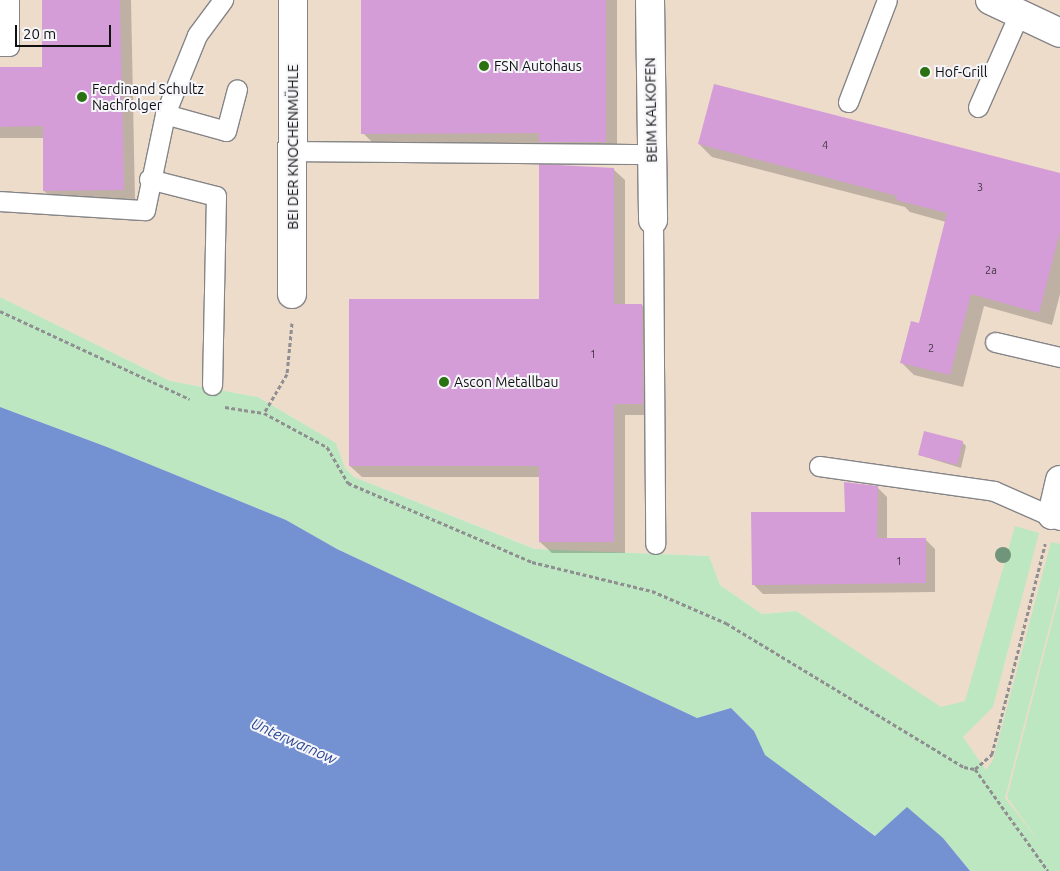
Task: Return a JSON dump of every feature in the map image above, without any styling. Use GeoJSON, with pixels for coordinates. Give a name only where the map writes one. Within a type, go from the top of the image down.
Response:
{"type":"FeatureCollection","features":[{"type":"Feature","properties":{"kind":"street","name":"BEI DER KNOCHENMÜHLE"},"geometry":{"type":"LineString","coordinates":[[292,294],[295,151],[293,0]]}},
{"type":"Feature","properties":{"kind":"street","name":"BEIM KALKOFEN"},"geometry":{"type":"LineString","coordinates":[[650,0],[652,220]]}},
{"type":"Feature","properties":{"kind":"street"},"geometry":{"type":"LineString","coordinates":[[990,0],[1020,14],[1059,28]]}},
{"type":"Feature","properties":{"kind":"street"},"geometry":{"type":"LineString","coordinates":[[1056,517],[1060,480]]}},
{"type":"Feature","properties":{"kind":"lane"},"geometry":{"type":"LineString","coordinates":[[0,46],[10,46],[9,0]]}},
{"type":"Feature","properties":{"kind":"lane"},"geometry":{"type":"LineString","coordinates":[[0,201],[145,210],[149,179],[165,114],[197,35],[223,0]]}},
{"type":"Feature","properties":{"kind":"lane"},"geometry":{"type":"LineString","coordinates":[[848,102],[887,0]]}},
{"type":"Feature","properties":{"kind":"lane"},"geometry":{"type":"LineString","coordinates":[[978,107],[1020,14]]}},
{"type":"Feature","properties":{"kind":"lane"},"geometry":{"type":"LineString","coordinates":[[165,114],[226,131],[237,89]]}},
{"type":"Feature","properties":{"kind":"lane"},"geometry":{"type":"LineString","coordinates":[[295,151],[652,154]]}},
{"type":"Feature","properties":{"kind":"lane"},"geometry":{"type":"LineString","coordinates":[[149,179],[216,196],[212,385]]}},
{"type":"Feature","properties":{"kind":"lane"},"geometry":{"type":"LineString","coordinates":[[652,220],[655,544]]}},
{"type":"Feature","properties":{"kind":"lane"},"geometry":{"type":"LineString","coordinates":[[995,342],[1060,357]]}},
{"type":"Feature","properties":{"kind":"lane"},"geometry":{"type":"LineString","coordinates":[[820,466],[994,491],[1056,517]]}},
{"type":"Feature","properties":{"kind":"path"},"geometry":{"type":"LineString","coordinates":[[264,413],[287,374],[292,339],[292,294]]}},
{"type":"Feature","properties":{"kind":"path"},"geometry":{"type":"LineString","coordinates":[[0,311],[197,402]]}},
{"type":"Feature","properties":{"kind":"path"},"geometry":{"type":"LineString","coordinates":[[216,405],[264,413],[327,447],[348,483],[532,562],[652,591],[726,623],[964,767],[975,769],[1048,871]]}},
{"type":"Feature","properties":{"kind":"path"},"geometry":{"type":"LineString","coordinates":[[975,769],[992,754],[1056,517]]}},
{"type":"Feature","properties":{"kind":"shaded area"},"geometry":{"type":"Polygon","coordinates":[[[0,0],[1060,0],[1060,869],[1006,800],[963,737],[796,611],[762,614],[720,585],[709,556],[536,549],[354,477],[345,468],[336,443],[258,397],[170,381],[0,297],[0,0]]]}},
{"type":"Feature","properties":{"kind":"green space"},"geometry":{"type":"Polygon","coordinates":[[[0,297],[170,381],[258,397],[336,443],[345,468],[354,477],[535,549],[709,556],[720,585],[762,614],[796,611],[941,707],[965,701],[1015,526],[1039,533],[993,707],[963,737],[986,770],[993,760],[1051,542],[1060,544],[1060,586],[1005,798],[1038,840],[1007,797],[1060,592],[1060,871],[970,871],[943,838],[907,808],[876,836],[764,755],[754,731],[731,708],[697,718],[337,549],[286,520],[107,447],[0,407],[0,297]]]}},
{"type":"Feature","properties":{"kind":"water","name":"Unterwarnow"},"geometry":{"type":"Polygon","coordinates":[[[0,407],[107,447],[286,520],[337,549],[697,718],[731,708],[754,731],[765,755],[875,836],[907,807],[943,838],[970,871],[0,871],[0,407]]]}},
{"type":"Feature","properties":{"kind":"building","name":"Ferdinand Schultz Nachfolger"},"geometry":{"type":"Polygon","coordinates":[[[42,0],[120,0],[124,190],[43,191],[43,126],[0,127],[0,67],[42,67],[42,0]]]}},
{"type":"Feature","properties":{"kind":"building","name":"FSN Autohaus"},"geometry":{"type":"Polygon","coordinates":[[[361,0],[606,0],[606,142],[539,142],[539,133],[361,134],[361,0]]]}},
{"type":"Feature","properties":{"kind":"building"},"geometry":{"type":"Polygon","coordinates":[[[714,84],[1060,173],[1060,232],[1039,313],[971,294],[950,375],[900,363],[911,321],[919,323],[947,213],[896,200],[897,196],[698,144],[714,84]]]}},
{"type":"Feature","properties":{"kind":"building"},"geometry":{"type":"Polygon","coordinates":[[[539,164],[614,168],[614,304],[642,304],[643,404],[614,404],[614,542],[539,542],[539,466],[349,466],[349,299],[539,299],[539,164]]]}},
{"type":"Feature","properties":{"kind":"building"},"geometry":{"type":"Polygon","coordinates":[[[924,431],[963,441],[957,465],[918,455],[924,431]]]}},
{"type":"Feature","properties":{"kind":"building"},"geometry":{"type":"Polygon","coordinates":[[[844,482],[878,486],[877,538],[926,538],[926,583],[752,585],[751,512],[845,512],[844,482]]]}},
{"type":"Feature","properties":{"kind":"place","name":"FSN Autohaus"},"geometry":{"type":"Point","coordinates":[484,66]}},
{"type":"Feature","properties":{"kind":"place","name":"Hof-Grill"},"geometry":{"type":"Point","coordinates":[925,72]}},
{"type":"Feature","properties":{"kind":"place","name":"Ferdinand Schultz Nachfolger"},"geometry":{"type":"Point","coordinates":[82,97]}},
{"type":"Feature","properties":{"kind":"place","name":"Ascon Metallbau"},"geometry":{"type":"Point","coordinates":[444,382]}}]}
